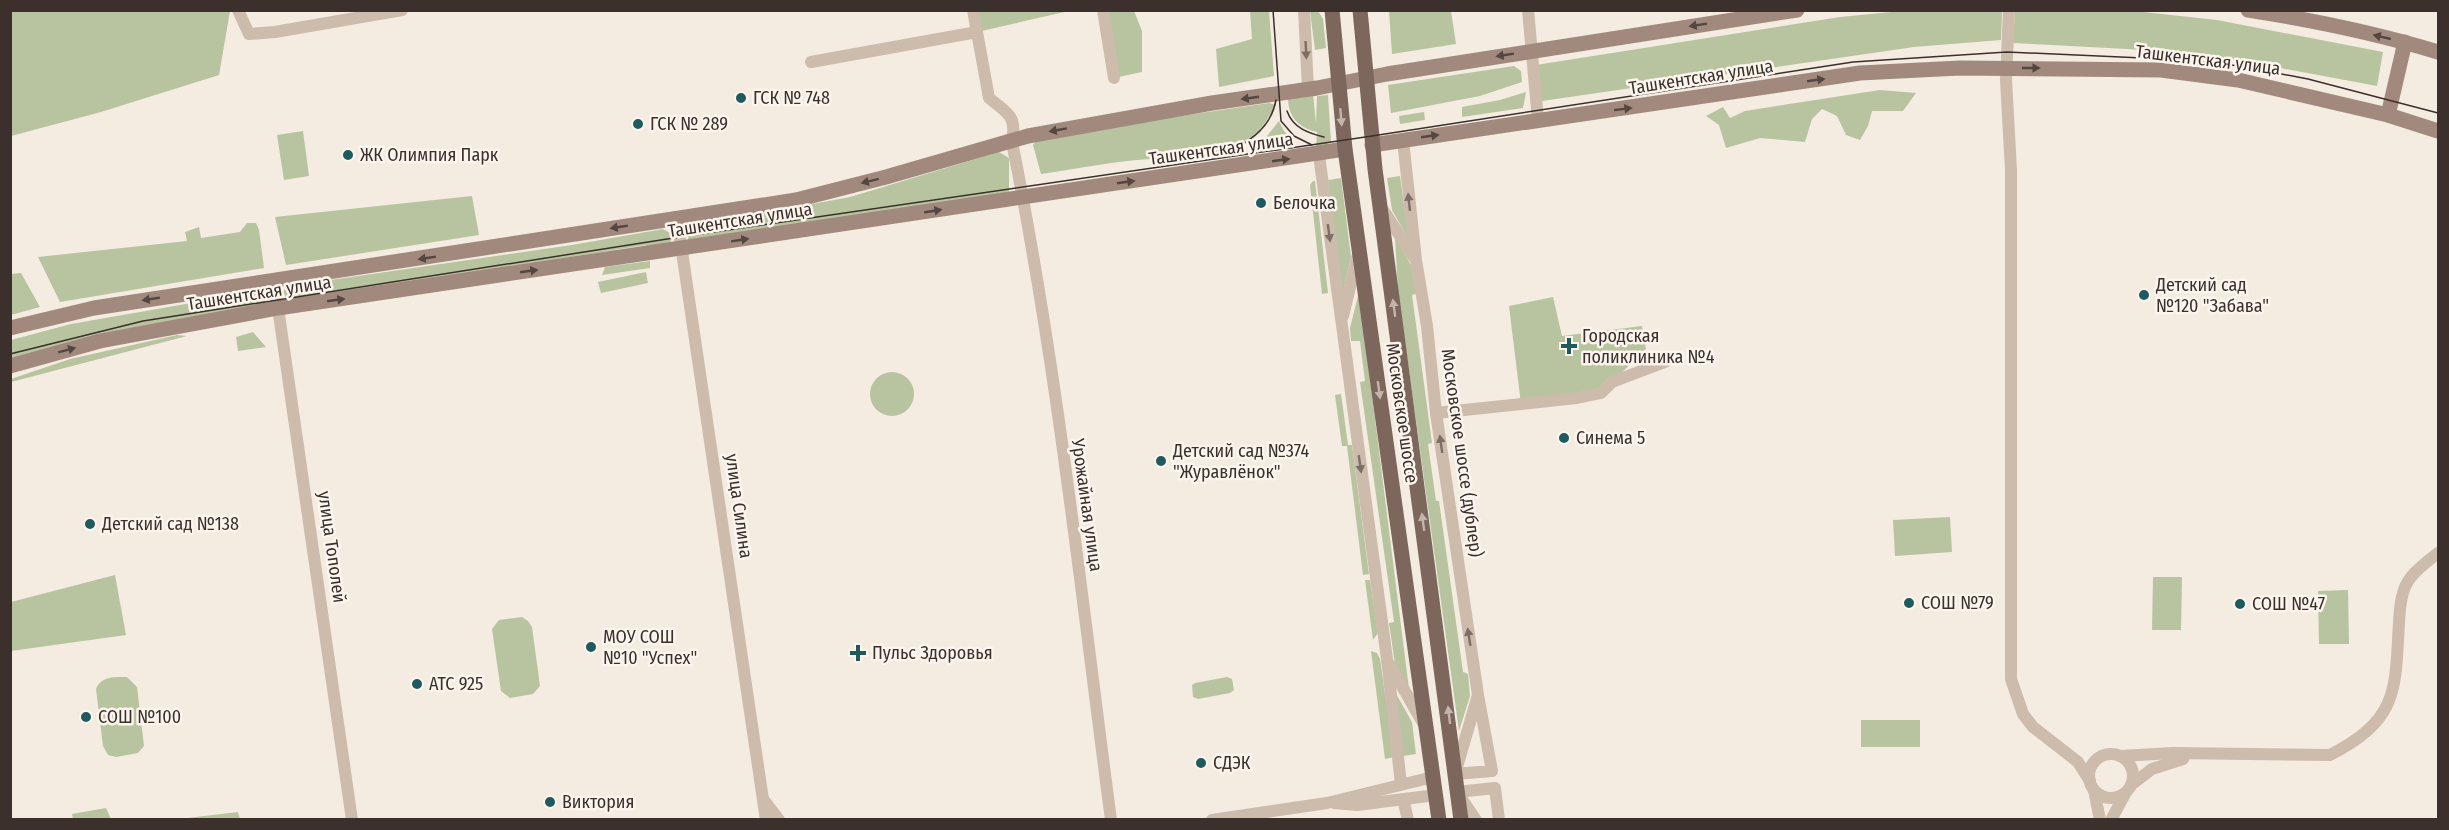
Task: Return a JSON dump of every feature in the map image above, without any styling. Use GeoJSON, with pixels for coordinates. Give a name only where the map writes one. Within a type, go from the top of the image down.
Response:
{"type":"FeatureCollection","features":[{"type":"Feature","properties":{"kind":"main road","name":"Московское шоссе"},"geometry":{"type":"LineString","coordinates":[[1360,10],[1372,145],[1461,819]]}},
{"type":"Feature","properties":{"kind":"main road","name":"Ташкентская улица"},"geometry":{"type":"LineString","coordinates":[[10,328],[94,308],[796,200],[1039,134],[1212,103],[1797,10]]}},
{"type":"Feature","properties":{"kind":"main road"},"geometry":{"type":"LineString","coordinates":[[2248,10],[2323,23],[2439,52]]}},
{"type":"Feature","properties":{"kind":"main road","name":"Московское шоссе"},"geometry":{"type":"LineString","coordinates":[[1331,13],[1345,149],[1436,811]]}},
{"type":"Feature","properties":{"kind":"main road"},"geometry":{"type":"LineString","coordinates":[[2388,115],[2405,42]]}},
{"type":"Feature","properties":{"kind":"main road","name":"Ташкентская улица"},"geometry":{"type":"LineString","coordinates":[[10,366],[100,341],[278,308],[1860,73],[2007,68],[2161,70],[2238,80],[2388,115],[2439,131]]}},
{"type":"Feature","properties":{"kind":"main road"},"geometry":{"type":"LineString","coordinates":[[1433,777],[1455,774]]}},
{"type":"Feature","properties":{"kind":"main road"},"geometry":{"type":"LineString","coordinates":[[1436,811],[1457,792]]}},
{"type":"Feature","properties":{"kind":"street"},"geometry":{"type":"LineString","coordinates":[[238,10],[249,34],[275,32],[402,10]]}},
{"type":"Feature","properties":{"kind":"street"},"geometry":{"type":"LineString","coordinates":[[973,10],[989,98],[1009,114],[1015,126],[1012,142]]}},
{"type":"Feature","properties":{"kind":"street"},"geometry":{"type":"LineString","coordinates":[[1103,10],[1114,78]]}},
{"type":"Feature","properties":{"kind":"street"},"geometry":{"type":"LineString","coordinates":[[1304,10],[1308,89]]}},
{"type":"Feature","properties":{"kind":"street"},"geometry":{"type":"LineString","coordinates":[[1528,10],[1538,120]]}},
{"type":"Feature","properties":{"kind":"street"},"geometry":{"type":"LineString","coordinates":[[2009,10],[2007,68],[2011,170],[2011,679],[2024,714],[2033,727],[2078,762],[2092,785],[2105,797],[2112,798],[2128,789],[2152,769],[2174,760],[2205,755]]}},
{"type":"Feature","properties":{"kind":"street"},"geometry":{"type":"LineString","coordinates":[[811,62],[977,32]]}},
{"type":"Feature","properties":{"kind":"street","name":"Московское шоссе (дублер)"},"geometry":{"type":"LineString","coordinates":[[1403,140],[1436,413],[1478,694],[1492,771],[1455,774]]}},
{"type":"Feature","properties":{"kind":"street","name":"Урожайная улица"},"geometry":{"type":"LineString","coordinates":[[1012,142],[1036,265],[1111,819]]}},
{"type":"Feature","properties":{"kind":"street"},"geometry":{"type":"LineString","coordinates":[[1319,155],[1387,659],[1401,784]]}},
{"type":"Feature","properties":{"kind":"street"},"geometry":{"type":"LineString","coordinates":[[1380,205],[1416,260]]}},
{"type":"Feature","properties":{"kind":"street","name":"улица Силина"},"geometry":{"type":"LineString","coordinates":[[677,218],[766,819]]}},
{"type":"Feature","properties":{"kind":"street"},"geometry":{"type":"LineString","coordinates":[[1341,323],[1359,249]]}},
{"type":"Feature","properties":{"kind":"street","name":"улица Тополей"},"geometry":{"type":"LineString","coordinates":[[274,280],[352,819]]}},
{"type":"Feature","properties":{"kind":"street"},"geometry":{"type":"LineString","coordinates":[[1436,413],[1577,398],[1601,393],[1612,382],[1665,362]]}},
{"type":"Feature","properties":{"kind":"street"},"geometry":{"type":"LineString","coordinates":[[2064,749],[2084,755],[2120,756],[2173,753],[2331,755],[2365,734],[2380,719],[2391,699],[2397,677],[2400,608],[2403,592],[2410,578],[2439,553]]}},
{"type":"Feature","properties":{"kind":"street"},"geometry":{"type":"LineString","coordinates":[[1387,659],[1426,729]]}},
{"type":"Feature","properties":{"kind":"street"},"geometry":{"type":"LineString","coordinates":[[1455,774],[1478,694]]}},
{"type":"Feature","properties":{"kind":"street"},"geometry":{"type":"LineString","coordinates":[[2100,819],[2092,785],[2092,766],[2096,760],[2107,755]]}},
{"type":"Feature","properties":{"kind":"street"},"geometry":{"type":"LineString","coordinates":[[2111,819],[2133,778],[2130,765],[2120,756]]}},
{"type":"Feature","properties":{"kind":"street"},"geometry":{"type":"LineString","coordinates":[[1212,819],[1327,803],[1433,777]]}},
{"type":"Feature","properties":{"kind":"street"},"geometry":{"type":"LineString","coordinates":[[1476,819],[1457,792],[1495,788],[1499,819]]}},
{"type":"Feature","properties":{"kind":"street"},"geometry":{"type":"LineString","coordinates":[[763,799],[779,819]]}},
{"type":"Feature","properties":{"kind":"street"},"geometry":{"type":"LineString","coordinates":[[1327,803],[1357,805],[1403,799],[1436,811]]}},
{"type":"Feature","properties":{"kind":"street"},"geometry":{"type":"LineString","coordinates":[[1403,799],[1408,819]]}},
{"type":"Feature","properties":{"kind":"green space"},"geometry":{"type":"Polygon","coordinates":[[[973,10],[1069,11],[977,32],[973,10]]]}},
{"type":"Feature","properties":{"kind":"green space"},"geometry":{"type":"Polygon","coordinates":[[[1912,10],[2002,11],[2001,40],[1914,47],[1542,101],[1536,65],[1840,17],[1912,10]]]}},
{"type":"Feature","properties":{"kind":"green space"},"geometry":{"type":"Polygon","coordinates":[[[2125,10],[2217,20],[2383,52],[2377,86],[2237,60],[2146,50],[2013,43],[2015,11],[2125,10]]]}},
{"type":"Feature","properties":{"kind":"green space"},"geometry":{"type":"Polygon","coordinates":[[[10,11],[230,11],[219,75],[101,112],[11,136],[10,11]]]}},
{"type":"Feature","properties":{"kind":"green space"},"geometry":{"type":"Polygon","coordinates":[[[1103,11],[1134,11],[1142,31],[1142,72],[1114,78],[1103,11]]]}},
{"type":"Feature","properties":{"kind":"green space"},"geometry":{"type":"Polygon","coordinates":[[[1250,11],[1269,11],[1274,76],[1219,87],[1216,49],[1252,39],[1250,11]]]}},
{"type":"Feature","properties":{"kind":"green space"},"geometry":{"type":"Polygon","coordinates":[[[1310,11],[1318,11],[1323,19],[1326,48],[1315,50],[1310,11]]]}},
{"type":"Feature","properties":{"kind":"green space"},"geometry":{"type":"Polygon","coordinates":[[[1389,11],[1451,11],[1456,44],[1392,54],[1389,11]]]}},
{"type":"Feature","properties":{"kind":"green space"},"geometry":{"type":"Polygon","coordinates":[[[1514,66],[1521,71],[1522,82],[1480,96],[1391,113],[1388,85],[1514,66]]]}},
{"type":"Feature","properties":{"kind":"green space"},"geometry":{"type":"Polygon","coordinates":[[[1880,90],[1916,93],[1903,111],[1872,111],[1868,126],[1860,140],[1846,135],[1837,116],[1822,109],[1812,119],[1805,142],[1760,138],[1726,148],[1719,125],[1706,116],[1723,107],[1730,118],[1745,111],[1880,90]]]}},
{"type":"Feature","properties":{"kind":"green space"},"geometry":{"type":"Polygon","coordinates":[[[1526,92],[1523,108],[1462,117],[1462,107],[1500,100],[1526,92]]]}},
{"type":"Feature","properties":{"kind":"green space"},"geometry":{"type":"Polygon","coordinates":[[[1313,94],[1316,123],[1317,96],[1328,95],[1331,142],[1316,149],[1317,132],[1305,128],[1296,121],[1290,111],[1288,98],[1313,94]]]}},
{"type":"Feature","properties":{"kind":"green space"},"geometry":{"type":"Polygon","coordinates":[[[1269,103],[1276,105],[1255,136],[1234,149],[1211,156],[1136,160],[1041,174],[1033,145],[1037,140],[1098,128],[1269,103]]]}},
{"type":"Feature","properties":{"kind":"green space"},"geometry":{"type":"Polygon","coordinates":[[[1424,112],[1425,120],[1400,124],[1399,116],[1424,112]]]}},
{"type":"Feature","properties":{"kind":"green space"},"geometry":{"type":"Polygon","coordinates":[[[1279,121],[1284,131],[1293,140],[1260,145],[1279,121]]]}},
{"type":"Feature","properties":{"kind":"green space"},"geometry":{"type":"Polygon","coordinates":[[[303,131],[309,176],[284,180],[277,135],[303,131]]]}},
{"type":"Feature","properties":{"kind":"green space"},"geometry":{"type":"Polygon","coordinates":[[[999,152],[1009,158],[1009,194],[692,243],[688,239],[688,228],[692,226],[850,197],[999,152]]]}},
{"type":"Feature","properties":{"kind":"green space"},"geometry":{"type":"Polygon","coordinates":[[[1400,176],[1409,240],[1392,210],[1387,178],[1400,176]]]}},
{"type":"Feature","properties":{"kind":"green space"},"geometry":{"type":"Polygon","coordinates":[[[1341,178],[1351,257],[1342,296],[1328,180],[1341,178]]]}},
{"type":"Feature","properties":{"kind":"green space"},"geometry":{"type":"Polygon","coordinates":[[[1315,181],[1328,293],[1322,294],[1310,185],[1315,181]]]}},
{"type":"Feature","properties":{"kind":"green space"},"geometry":{"type":"Polygon","coordinates":[[[472,196],[479,235],[286,265],[275,217],[472,196]]]}},
{"type":"Feature","properties":{"kind":"green space"},"geometry":{"type":"Polygon","coordinates":[[[247,223],[256,223],[259,230],[264,268],[60,302],[38,257],[187,241],[185,232],[199,227],[201,238],[240,232],[247,223]]]}},
{"type":"Feature","properties":{"kind":"green space"},"geometry":{"type":"Polygon","coordinates":[[[663,229],[670,233],[671,244],[647,248],[646,245],[288,302],[283,291],[289,286],[572,245],[663,229]]]}},
{"type":"Feature","properties":{"kind":"green space"},"geometry":{"type":"Polygon","coordinates":[[[1395,237],[1411,265],[1416,294],[1412,295],[1432,443],[1428,444],[1436,501],[1439,501],[1463,672],[1468,674],[1470,696],[1459,731],[1398,291],[1395,237]]]}},
{"type":"Feature","properties":{"kind":"green space"},"geometry":{"type":"Polygon","coordinates":[[[650,261],[650,268],[602,275],[605,267],[650,261]]]}},
{"type":"Feature","properties":{"kind":"green space"},"geometry":{"type":"Polygon","coordinates":[[[646,272],[648,283],[601,293],[598,282],[646,272]]]}},
{"type":"Feature","properties":{"kind":"green space"},"geometry":{"type":"Polygon","coordinates":[[[21,273],[40,307],[11,315],[11,274],[21,273]]]}},
{"type":"Feature","properties":{"kind":"green space"},"geometry":{"type":"Polygon","coordinates":[[[261,291],[266,301],[261,311],[11,363],[11,340],[71,324],[261,291]]]}},
{"type":"Feature","properties":{"kind":"green space"},"geometry":{"type":"Polygon","coordinates":[[[1359,292],[1409,689],[1395,664],[1389,623],[1394,622],[1360,382],[1365,381],[1360,341],[1351,341],[1350,328],[1359,292]]]}},
{"type":"Feature","properties":{"kind":"green space"},"geometry":{"type":"Polygon","coordinates":[[[1553,297],[1562,336],[1642,326],[1646,349],[1612,382],[1591,395],[1521,404],[1509,306],[1553,297]]]}},
{"type":"Feature","properties":{"kind":"green space"},"geometry":{"type":"Polygon","coordinates":[[[253,332],[266,347],[238,351],[236,337],[253,332]]]}},
{"type":"Feature","properties":{"kind":"green space"},"geometry":{"type":"Polygon","coordinates":[[[177,335],[187,336],[11,382],[11,379],[70,359],[177,335]]]}},
{"type":"Feature","properties":{"kind":"green space"},"geometry":{"type":"Polygon","coordinates":[[[892,372],[901,373],[908,378],[913,385],[913,403],[908,410],[901,415],[892,416],[883,415],[876,410],[871,403],[870,394],[871,385],[876,378],[883,373],[892,372]]]}},
{"type":"Feature","properties":{"kind":"green space"},"geometry":{"type":"Polygon","coordinates":[[[1341,394],[1348,445],[1352,445],[1369,574],[1363,575],[1347,446],[1342,446],[1335,395],[1341,394]]]}},
{"type":"Feature","properties":{"kind":"green space"},"geometry":{"type":"Polygon","coordinates":[[[1950,517],[1952,552],[1895,556],[1893,520],[1950,517]]]}},
{"type":"Feature","properties":{"kind":"green space"},"geometry":{"type":"Polygon","coordinates":[[[115,575],[126,635],[11,651],[11,602],[115,575]]]}},
{"type":"Feature","properties":{"kind":"green space"},"geometry":{"type":"Polygon","coordinates":[[[2153,577],[2182,577],[2181,630],[2152,630],[2153,577]]]}},
{"type":"Feature","properties":{"kind":"green space"},"geometry":{"type":"Polygon","coordinates":[[[1365,580],[1370,580],[1378,633],[1373,640],[1365,580]]]}},
{"type":"Feature","properties":{"kind":"green space"},"geometry":{"type":"Polygon","coordinates":[[[2348,590],[2349,644],[2319,644],[2318,591],[2348,590]]]}},
{"type":"Feature","properties":{"kind":"green space"},"geometry":{"type":"Polygon","coordinates":[[[522,617],[532,627],[540,686],[533,694],[510,698],[501,691],[492,629],[499,620],[522,617]]]}},
{"type":"Feature","properties":{"kind":"green space"},"geometry":{"type":"Polygon","coordinates":[[[1371,651],[1377,653],[1380,659],[1394,757],[1385,759],[1371,651]]]}},
{"type":"Feature","properties":{"kind":"green space"},"geometry":{"type":"Polygon","coordinates":[[[127,677],[137,687],[144,746],[138,753],[116,757],[108,755],[103,746],[96,689],[105,679],[127,677]]]}},
{"type":"Feature","properties":{"kind":"green space"},"geometry":{"type":"Polygon","coordinates":[[[1227,677],[1232,679],[1234,690],[1230,693],[1198,699],[1193,697],[1192,685],[1195,683],[1227,677]]]}},
{"type":"Feature","properties":{"kind":"green space"},"geometry":{"type":"Polygon","coordinates":[[[1395,692],[1412,722],[1416,754],[1403,756],[1395,692]]]}},
{"type":"Feature","properties":{"kind":"green space"},"geometry":{"type":"Polygon","coordinates":[[[1861,720],[1920,720],[1920,747],[1861,747],[1861,720]]]}},
{"type":"Feature","properties":{"kind":"green space"},"geometry":{"type":"Polygon","coordinates":[[[106,808],[111,819],[73,819],[72,814],[106,808]]]}},
{"type":"Feature","properties":{"kind":"green space"},"geometry":{"type":"Polygon","coordinates":[[[238,812],[240,819],[179,819],[238,812]]]}},
{"type":"Feature","properties":{"kind":"tram line"},"geometry":{"type":"LineString","coordinates":[[1273,10],[1281,121],[1294,136],[1312,145]]}},
{"type":"Feature","properties":{"kind":"tram line"},"geometry":{"type":"LineString","coordinates":[[10,354],[143,321],[680,237],[1372,136],[1853,62],[2007,52],[2187,60],[2240,66],[2308,79],[2438,113]]}},
{"type":"Feature","properties":{"kind":"tram line"},"geometry":{"type":"LineString","coordinates":[[1227,151],[1252,138],[1265,126],[1276,100]]}},
{"type":"Feature","properties":{"kind":"tram line"},"geometry":{"type":"LineString","coordinates":[[1287,111],[1297,126],[1324,137]]}},
{"type":"Feature","properties":{"kind":"place","name":"ГСК № 748"},"geometry":{"type":"Point","coordinates":[741,98]}},
{"type":"Feature","properties":{"kind":"place","name":"ГСК № 289"},"geometry":{"type":"Point","coordinates":[638,124]}},
{"type":"Feature","properties":{"kind":"place","name":"ЖК Олимпия Парк"},"geometry":{"type":"Point","coordinates":[348,155]}},
{"type":"Feature","properties":{"kind":"place","name":"Белочка"},"geometry":{"type":"Point","coordinates":[1261,203]}},
{"type":"Feature","properties":{"kind":"place","name":"Детский сад №120 \"Забава\""},"geometry":{"type":"Point","coordinates":[2144,295]}},
{"type":"Feature","properties":{"kind":"place","name":"Городская поликлиника №4"},"geometry":{"type":"Point","coordinates":[1569,346]}},
{"type":"Feature","properties":{"kind":"place","name":"Синема 5"},"geometry":{"type":"Point","coordinates":[1564,438]}},
{"type":"Feature","properties":{"kind":"place","name":"Детский сад №374 \"Журавлёнок\""},"geometry":{"type":"Point","coordinates":[1161,461]}},
{"type":"Feature","properties":{"kind":"place","name":"Детский сад №138"},"geometry":{"type":"Point","coordinates":[90,524]}},
{"type":"Feature","properties":{"kind":"place","name":"СОШ №79"},"geometry":{"type":"Point","coordinates":[1909,603]}},
{"type":"Feature","properties":{"kind":"place","name":"СОШ №47"},"geometry":{"type":"Point","coordinates":[2240,604]}},
{"type":"Feature","properties":{"kind":"place","name":"МОУ СОШ №10 \"Успех\""},"geometry":{"type":"Point","coordinates":[591,647]}},
{"type":"Feature","properties":{"kind":"place","name":"Пульс Здоровья"},"geometry":{"type":"Point","coordinates":[858,653]}},
{"type":"Feature","properties":{"kind":"place","name":"АТС 925"},"geometry":{"type":"Point","coordinates":[417,684]}},
{"type":"Feature","properties":{"kind":"place","name":"СОШ №100"},"geometry":{"type":"Point","coordinates":[86,717]}},
{"type":"Feature","properties":{"kind":"place","name":"СДЭК"},"geometry":{"type":"Point","coordinates":[1201,763]}},
{"type":"Feature","properties":{"kind":"place","name":"Виктория"},"geometry":{"type":"Point","coordinates":[550,802]}}]}
